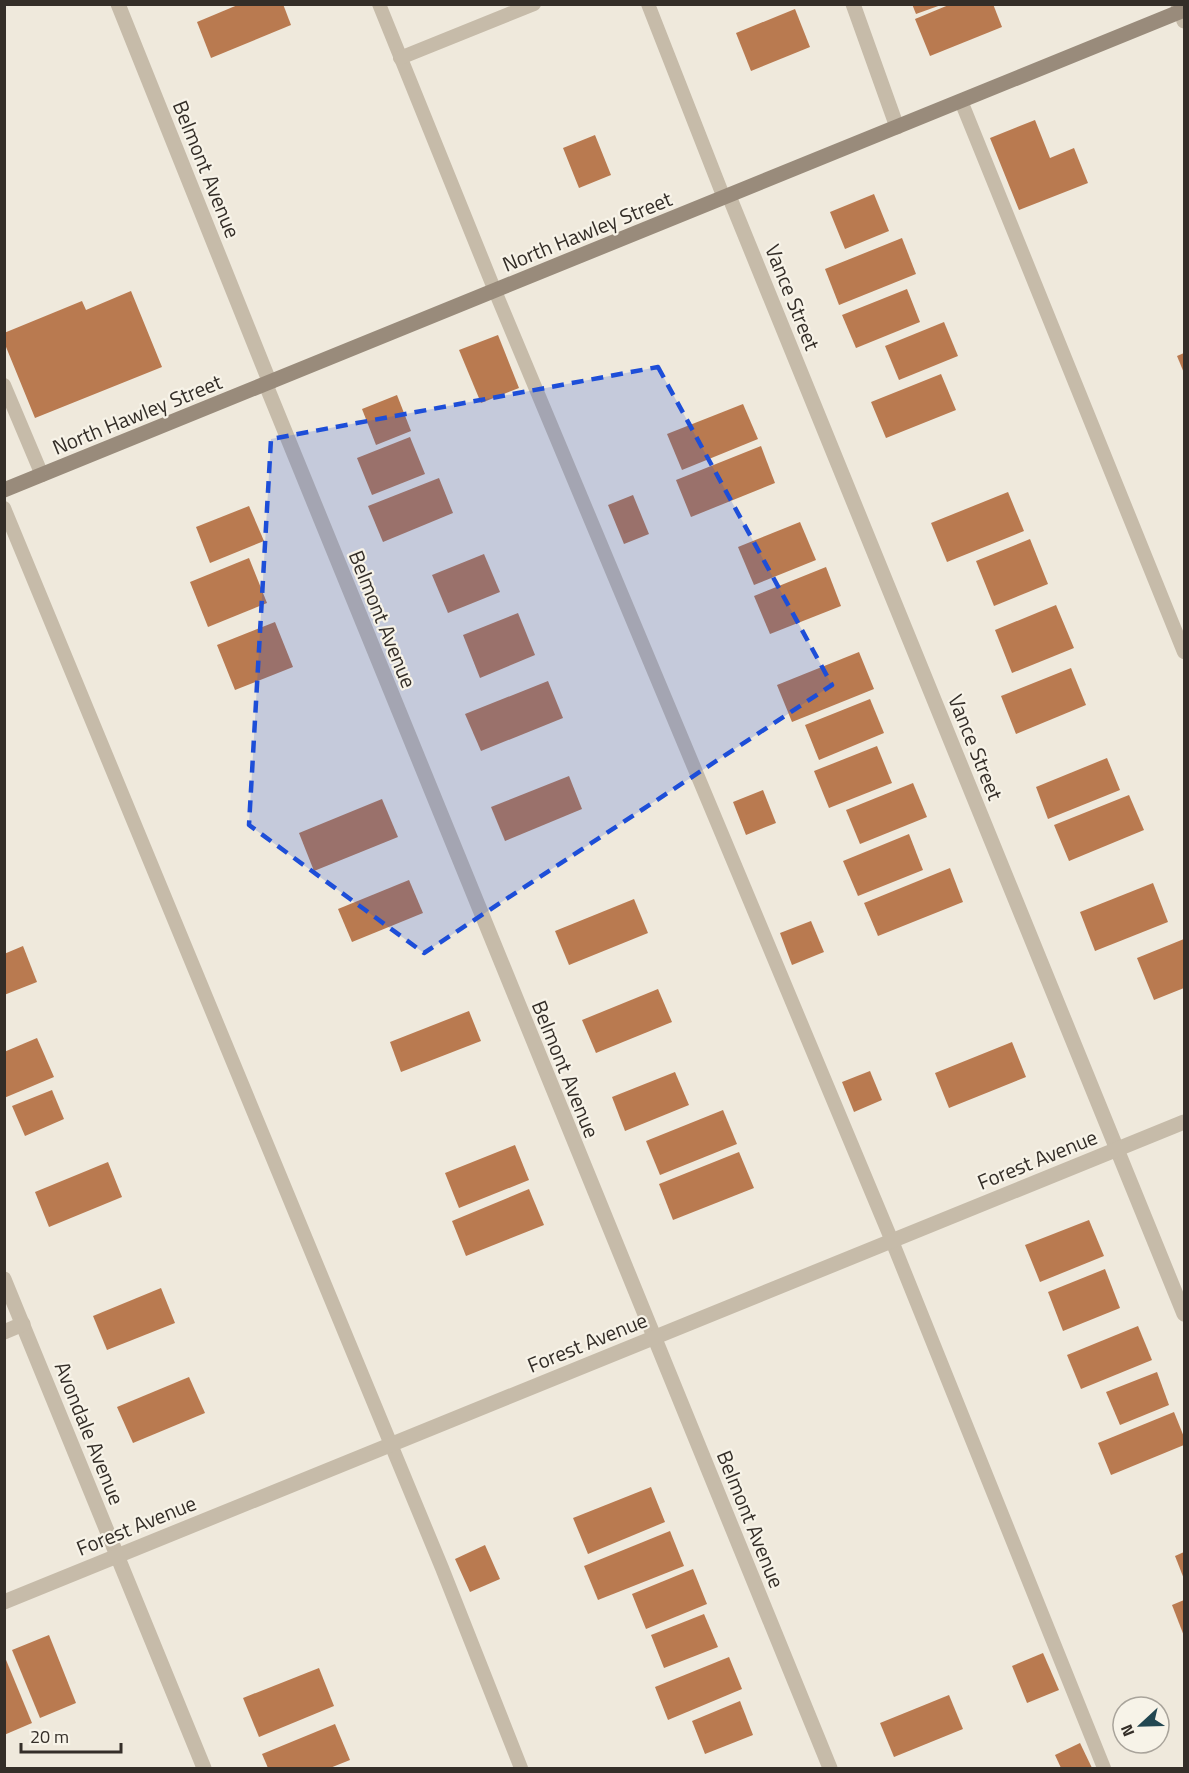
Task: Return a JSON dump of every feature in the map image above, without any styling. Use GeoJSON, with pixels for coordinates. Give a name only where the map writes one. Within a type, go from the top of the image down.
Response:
{"type":"FeatureCollection","features":[{"type":"Feature","properties":{"kind":"street","name":"Belmont Avenue"},"geometry":{"type":"LineString","coordinates":[[118,4],[560,1110],[830,1768]]}},
{"type":"Feature","properties":{"kind":"street"},"geometry":{"type":"LineString","coordinates":[[853,4],[897,127]]}},
{"type":"Feature","properties":{"kind":"street","name":"North Hawley Street"},"geometry":{"type":"LineString","coordinates":[[4,490],[1182,12]]}},
{"type":"Feature","properties":{"kind":"street","name":"Vance Street"},"geometry":{"type":"LineString","coordinates":[[727,197],[1185,1314]]}},
{"type":"Feature","properties":{"kind":"street","name":"Forest Avenue"},"geometry":{"type":"LineString","coordinates":[[4,1602],[1185,1122]]}},
{"type":"Feature","properties":{"kind":"street","name":"Avondale Avenue"},"geometry":{"type":"LineString","coordinates":[[4,1279],[204,1768]]}},
{"type":"Feature","properties":{"kind":"street"},"geometry":{"type":"LineString","coordinates":[[4,1332],[23,1324]]}},
{"type":"Feature","properties":{"kind":"lane"},"geometry":{"type":"LineString","coordinates":[[379,4],[495,291],[892,1241],[1104,1768]]}},
{"type":"Feature","properties":{"kind":"lane"},"geometry":{"type":"LineString","coordinates":[[400,58],[534,4]]}},
{"type":"Feature","properties":{"kind":"lane"},"geometry":{"type":"LineString","coordinates":[[648,4],[727,197]]}},
{"type":"Feature","properties":{"kind":"lane"},"geometry":{"type":"LineString","coordinates":[[961,101],[1185,652]]}},
{"type":"Feature","properties":{"kind":"lane"},"geometry":{"type":"LineString","coordinates":[[4,385],[42,475]]}},
{"type":"Feature","properties":{"kind":"lane"},"geometry":{"type":"LineString","coordinates":[[4,508],[442,1568],[521,1768]]}},
{"type":"Feature","properties":{"kind":"highlighted area"},"geometry":{"type":"Polygon","coordinates":[[[658,367],[832,685],[424,953],[249,825],[271,439],[658,367]]]}},
{"type":"Feature","properties":{"kind":"building"},"geometry":{"type":"Polygon","coordinates":[[[240,4],[283,4],[291,25],[211,58],[197,22],[240,4]]]}},
{"type":"Feature","properties":{"kind":"building"},"geometry":{"type":"Polygon","coordinates":[[[912,4],[941,4],[941,5],[916,14],[912,4]]]}},
{"type":"Feature","properties":{"kind":"building"},"geometry":{"type":"Polygon","coordinates":[[[951,4],[993,4],[1002,27],[930,56],[915,19],[951,4]]]}},
{"type":"Feature","properties":{"kind":"building"},"geometry":{"type":"Polygon","coordinates":[[[795,9],[810,47],[751,71],[736,33],[795,9]]]}},
{"type":"Feature","properties":{"kind":"building"},"geometry":{"type":"Polygon","coordinates":[[[1035,120],[1050,158],[1074,148],[1088,183],[1019,210],[990,138],[1035,120]]]}},
{"type":"Feature","properties":{"kind":"building"},"geometry":{"type":"Polygon","coordinates":[[[595,135],[611,175],[579,188],[563,148],[595,135]]]}},
{"type":"Feature","properties":{"kind":"building"},"geometry":{"type":"Polygon","coordinates":[[[874,194],[889,231],[845,249],[830,212],[874,194]]]}},
{"type":"Feature","properties":{"kind":"building"},"geometry":{"type":"Polygon","coordinates":[[[902,238],[916,274],[839,305],[825,269],[902,238]]]}},
{"type":"Feature","properties":{"kind":"building"},"geometry":{"type":"Polygon","coordinates":[[[907,289],[920,322],[856,348],[842,315],[907,289]]]}},
{"type":"Feature","properties":{"kind":"building"},"geometry":{"type":"Polygon","coordinates":[[[131,291],[162,367],[35,418],[4,342],[4,333],[82,301],[86,310],[131,291]]]}},
{"type":"Feature","properties":{"kind":"building"},"geometry":{"type":"Polygon","coordinates":[[[944,322],[958,356],[899,380],[885,346],[944,322]]]}},
{"type":"Feature","properties":{"kind":"building"},"geometry":{"type":"Polygon","coordinates":[[[498,335],[519,388],[481,403],[459,350],[498,335]]]}},
{"type":"Feature","properties":{"kind":"building"},"geometry":{"type":"Polygon","coordinates":[[[1184,353],[1184,373],[1177,356],[1184,353]]]}},
{"type":"Feature","properties":{"kind":"building"},"geometry":{"type":"Polygon","coordinates":[[[941,374],[956,410],[886,438],[871,402],[941,374]]]}},
{"type":"Feature","properties":{"kind":"building"},"geometry":{"type":"Polygon","coordinates":[[[397,395],[411,431],[376,445],[362,409],[397,395]]]}},
{"type":"Feature","properties":{"kind":"building"},"geometry":{"type":"Polygon","coordinates":[[[743,404],[758,439],[682,470],[667,434],[743,404]]]}},
{"type":"Feature","properties":{"kind":"building"},"geometry":{"type":"Polygon","coordinates":[[[410,437],[425,474],[372,495],[357,458],[410,437]]]}},
{"type":"Feature","properties":{"kind":"building"},"geometry":{"type":"Polygon","coordinates":[[[761,446],[775,483],[691,517],[676,480],[761,446]]]}},
{"type":"Feature","properties":{"kind":"building"},"geometry":{"type":"Polygon","coordinates":[[[439,478],[453,513],[383,542],[368,506],[439,478]]]}},
{"type":"Feature","properties":{"kind":"building"},"geometry":{"type":"Polygon","coordinates":[[[1008,492],[1024,531],[947,562],[931,523],[1008,492]]]}},
{"type":"Feature","properties":{"kind":"building"},"geometry":{"type":"Polygon","coordinates":[[[633,495],[649,534],[624,544],[608,505],[633,495]]]}},
{"type":"Feature","properties":{"kind":"building"},"geometry":{"type":"Polygon","coordinates":[[[249,506],[264,541],[210,563],[196,527],[249,506]]]}},
{"type":"Feature","properties":{"kind":"building"},"geometry":{"type":"Polygon","coordinates":[[[800,522],[816,560],[754,585],[738,547],[800,522]]]}},
{"type":"Feature","properties":{"kind":"building"},"geometry":{"type":"Polygon","coordinates":[[[1030,539],[1048,584],[994,606],[976,561],[1030,539]]]}},
{"type":"Feature","properties":{"kind":"building"},"geometry":{"type":"Polygon","coordinates":[[[484,554],[500,592],[448,613],[432,575],[484,554]]]}},
{"type":"Feature","properties":{"kind":"building"},"geometry":{"type":"Polygon","coordinates":[[[249,558],[267,603],[208,627],[190,582],[249,558]]]}},
{"type":"Feature","properties":{"kind":"building"},"geometry":{"type":"Polygon","coordinates":[[[826,567],[841,606],[770,634],[754,596],[826,567]]]}},
{"type":"Feature","properties":{"kind":"building"},"geometry":{"type":"Polygon","coordinates":[[[1056,605],[1074,648],[1012,673],[995,630],[1056,605]]]}},
{"type":"Feature","properties":{"kind":"building"},"geometry":{"type":"Polygon","coordinates":[[[518,613],[535,655],[480,678],[463,635],[518,613]]]}},
{"type":"Feature","properties":{"kind":"building"},"geometry":{"type":"Polygon","coordinates":[[[275,622],[293,667],[235,690],[217,645],[275,622]]]}},
{"type":"Feature","properties":{"kind":"building"},"geometry":{"type":"Polygon","coordinates":[[[859,652],[874,689],[792,722],[777,685],[859,652]]]}},
{"type":"Feature","properties":{"kind":"building"},"geometry":{"type":"Polygon","coordinates":[[[1071,668],[1086,705],[1016,734],[1001,696],[1071,668]]]}},
{"type":"Feature","properties":{"kind":"building"},"geometry":{"type":"Polygon","coordinates":[[[548,681],[563,718],[481,751],[465,714],[548,681]]]}},
{"type":"Feature","properties":{"kind":"building"},"geometry":{"type":"Polygon","coordinates":[[[870,699],[884,733],[819,760],[805,725],[870,699]]]}},
{"type":"Feature","properties":{"kind":"building"},"geometry":{"type":"Polygon","coordinates":[[[877,746],[892,783],[829,808],[814,771],[877,746]]]}},
{"type":"Feature","properties":{"kind":"building"},"geometry":{"type":"Polygon","coordinates":[[[1107,758],[1120,790],[1048,819],[1036,787],[1107,758]]]}},
{"type":"Feature","properties":{"kind":"building"},"geometry":{"type":"Polygon","coordinates":[[[569,776],[582,809],[505,841],[491,807],[569,776]]]}},
{"type":"Feature","properties":{"kind":"building"},"geometry":{"type":"Polygon","coordinates":[[[913,783],[927,817],[860,844],[846,810],[913,783]]]}},
{"type":"Feature","properties":{"kind":"building"},"geometry":{"type":"Polygon","coordinates":[[[763,790],[776,823],[746,835],[733,802],[763,790]]]}},
{"type":"Feature","properties":{"kind":"building"},"geometry":{"type":"Polygon","coordinates":[[[1129,795],[1144,830],[1069,861],[1054,825],[1129,795]]]}},
{"type":"Feature","properties":{"kind":"building"},"geometry":{"type":"Polygon","coordinates":[[[382,799],[398,837],[314,871],[299,833],[382,799]]]}},
{"type":"Feature","properties":{"kind":"building"},"geometry":{"type":"Polygon","coordinates":[[[909,834],[923,870],[858,896],[843,861],[909,834]]]}},
{"type":"Feature","properties":{"kind":"building"},"geometry":{"type":"Polygon","coordinates":[[[950,868],[963,902],[878,936],[864,903],[950,868]]]}},
{"type":"Feature","properties":{"kind":"building"},"geometry":{"type":"Polygon","coordinates":[[[409,880],[423,913],[352,942],[338,909],[409,880]]]}},
{"type":"Feature","properties":{"kind":"building"},"geometry":{"type":"Polygon","coordinates":[[[1153,883],[1168,922],[1095,951],[1080,912],[1153,883]]]}},
{"type":"Feature","properties":{"kind":"building"},"geometry":{"type":"Polygon","coordinates":[[[634,899],[648,933],[569,965],[555,931],[634,899]]]}},
{"type":"Feature","properties":{"kind":"building"},"geometry":{"type":"Polygon","coordinates":[[[811,921],[824,952],[792,965],[780,933],[811,921]]]}},
{"type":"Feature","properties":{"kind":"building"},"geometry":{"type":"Polygon","coordinates":[[[1184,939],[1184,988],[1154,1000],[1137,958],[1184,939]]]}},
{"type":"Feature","properties":{"kind":"building"},"geometry":{"type":"Polygon","coordinates":[[[23,946],[37,982],[4,995],[4,954],[23,946]]]}},
{"type":"Feature","properties":{"kind":"building"},"geometry":{"type":"Polygon","coordinates":[[[658,989],[672,1022],[596,1053],[582,1020],[658,989]]]}},
{"type":"Feature","properties":{"kind":"building"},"geometry":{"type":"Polygon","coordinates":[[[469,1011],[481,1041],[401,1072],[390,1042],[469,1011]]]}},
{"type":"Feature","properties":{"kind":"building"},"geometry":{"type":"Polygon","coordinates":[[[37,1038],[54,1077],[4,1098],[4,1052],[37,1038]]]}},
{"type":"Feature","properties":{"kind":"building"},"geometry":{"type":"Polygon","coordinates":[[[1012,1042],[1026,1077],[949,1108],[935,1073],[1012,1042]]]}},
{"type":"Feature","properties":{"kind":"building"},"geometry":{"type":"Polygon","coordinates":[[[870,1071],[882,1100],[854,1112],[842,1082],[870,1071]]]}},
{"type":"Feature","properties":{"kind":"building"},"geometry":{"type":"Polygon","coordinates":[[[675,1072],[689,1105],[625,1131],[612,1097],[675,1072]]]}},
{"type":"Feature","properties":{"kind":"building"},"geometry":{"type":"Polygon","coordinates":[[[52,1090],[64,1119],[25,1136],[12,1106],[52,1090]]]}},
{"type":"Feature","properties":{"kind":"building"},"geometry":{"type":"Polygon","coordinates":[[[723,1110],[737,1144],[660,1175],[646,1141],[723,1110]]]}},
{"type":"Feature","properties":{"kind":"building"},"geometry":{"type":"Polygon","coordinates":[[[515,1145],[529,1180],[459,1208],[445,1173],[515,1145]]]}},
{"type":"Feature","properties":{"kind":"building"},"geometry":{"type":"Polygon","coordinates":[[[739,1152],[754,1188],[673,1220],[659,1184],[739,1152]]]}},
{"type":"Feature","properties":{"kind":"building"},"geometry":{"type":"Polygon","coordinates":[[[108,1162],[122,1197],[49,1227],[35,1192],[108,1162]]]}},
{"type":"Feature","properties":{"kind":"building"},"geometry":{"type":"Polygon","coordinates":[[[529,1189],[544,1225],[466,1256],[452,1221],[529,1189]]]}},
{"type":"Feature","properties":{"kind":"building"},"geometry":{"type":"Polygon","coordinates":[[[1089,1220],[1104,1256],[1040,1282],[1025,1245],[1089,1220]]]}},
{"type":"Feature","properties":{"kind":"building"},"geometry":{"type":"Polygon","coordinates":[[[1105,1269],[1120,1308],[1063,1331],[1048,1292],[1105,1269]]]}},
{"type":"Feature","properties":{"kind":"building"},"geometry":{"type":"Polygon","coordinates":[[[161,1288],[175,1323],[107,1350],[93,1316],[161,1288]]]}},
{"type":"Feature","properties":{"kind":"building"},"geometry":{"type":"Polygon","coordinates":[[[1138,1326],[1152,1360],[1081,1389],[1067,1355],[1138,1326]]]}},
{"type":"Feature","properties":{"kind":"building"},"geometry":{"type":"Polygon","coordinates":[[[1157,1372],[1169,1405],[1120,1425],[1106,1392],[1157,1372]]]}},
{"type":"Feature","properties":{"kind":"building"},"geometry":{"type":"Polygon","coordinates":[[[189,1377],[205,1413],[133,1443],[117,1407],[189,1377]]]}},
{"type":"Feature","properties":{"kind":"building"},"geometry":{"type":"Polygon","coordinates":[[[1174,1412],[1184,1437],[1184,1445],[1111,1475],[1098,1443],[1174,1412]]]}},
{"type":"Feature","properties":{"kind":"building"},"geometry":{"type":"Polygon","coordinates":[[[651,1487],[665,1522],[588,1554],[573,1518],[651,1487]]]}},
{"type":"Feature","properties":{"kind":"building"},"geometry":{"type":"Polygon","coordinates":[[[670,1531],[684,1566],[598,1600],[584,1566],[670,1531]]]}},
{"type":"Feature","properties":{"kind":"building"},"geometry":{"type":"Polygon","coordinates":[[[485,1545],[500,1579],[470,1592],[455,1559],[485,1545]]]}},
{"type":"Feature","properties":{"kind":"building"},"geometry":{"type":"Polygon","coordinates":[[[1184,1552],[1184,1579],[1175,1556],[1184,1552]]]}},
{"type":"Feature","properties":{"kind":"building"},"geometry":{"type":"Polygon","coordinates":[[[693,1569],[707,1604],[646,1629],[632,1594],[693,1569]]]}},
{"type":"Feature","properties":{"kind":"building"},"geometry":{"type":"Polygon","coordinates":[[[1184,1600],[1184,1636],[1172,1605],[1184,1600]]]}},
{"type":"Feature","properties":{"kind":"building"},"geometry":{"type":"Polygon","coordinates":[[[704,1614],[718,1647],[664,1668],[651,1635],[704,1614]]]}},
{"type":"Feature","properties":{"kind":"building"},"geometry":{"type":"Polygon","coordinates":[[[49,1635],[76,1703],[40,1718],[12,1650],[49,1635]]]}},
{"type":"Feature","properties":{"kind":"building"},"geometry":{"type":"Polygon","coordinates":[[[1043,1653],[1059,1690],[1027,1703],[1012,1666],[1043,1653]]]}},
{"type":"Feature","properties":{"kind":"building"},"geometry":{"type":"Polygon","coordinates":[[[4,1655],[32,1723],[4,1735],[4,1655]]]}},
{"type":"Feature","properties":{"kind":"building"},"geometry":{"type":"Polygon","coordinates":[[[729,1657],[742,1689],[668,1720],[655,1687],[729,1657]]]}},
{"type":"Feature","properties":{"kind":"building"},"geometry":{"type":"Polygon","coordinates":[[[319,1668],[334,1706],[259,1737],[243,1698],[319,1668]]]}},
{"type":"Feature","properties":{"kind":"building"},"geometry":{"type":"Polygon","coordinates":[[[949,1695],[963,1729],[894,1757],[880,1723],[949,1695]]]}},
{"type":"Feature","properties":{"kind":"building"},"geometry":{"type":"Polygon","coordinates":[[[740,1701],[753,1735],[705,1754],[692,1721],[740,1701]]]}},
{"type":"Feature","properties":{"kind":"building"},"geometry":{"type":"Polygon","coordinates":[[[335,1724],[350,1760],[330,1768],[268,1768],[262,1754],[335,1724]]]}},
{"type":"Feature","properties":{"kind":"building"},"geometry":{"type":"Polygon","coordinates":[[[1080,1743],[1092,1768],[1061,1768],[1055,1755],[1080,1743]]]}}]}
